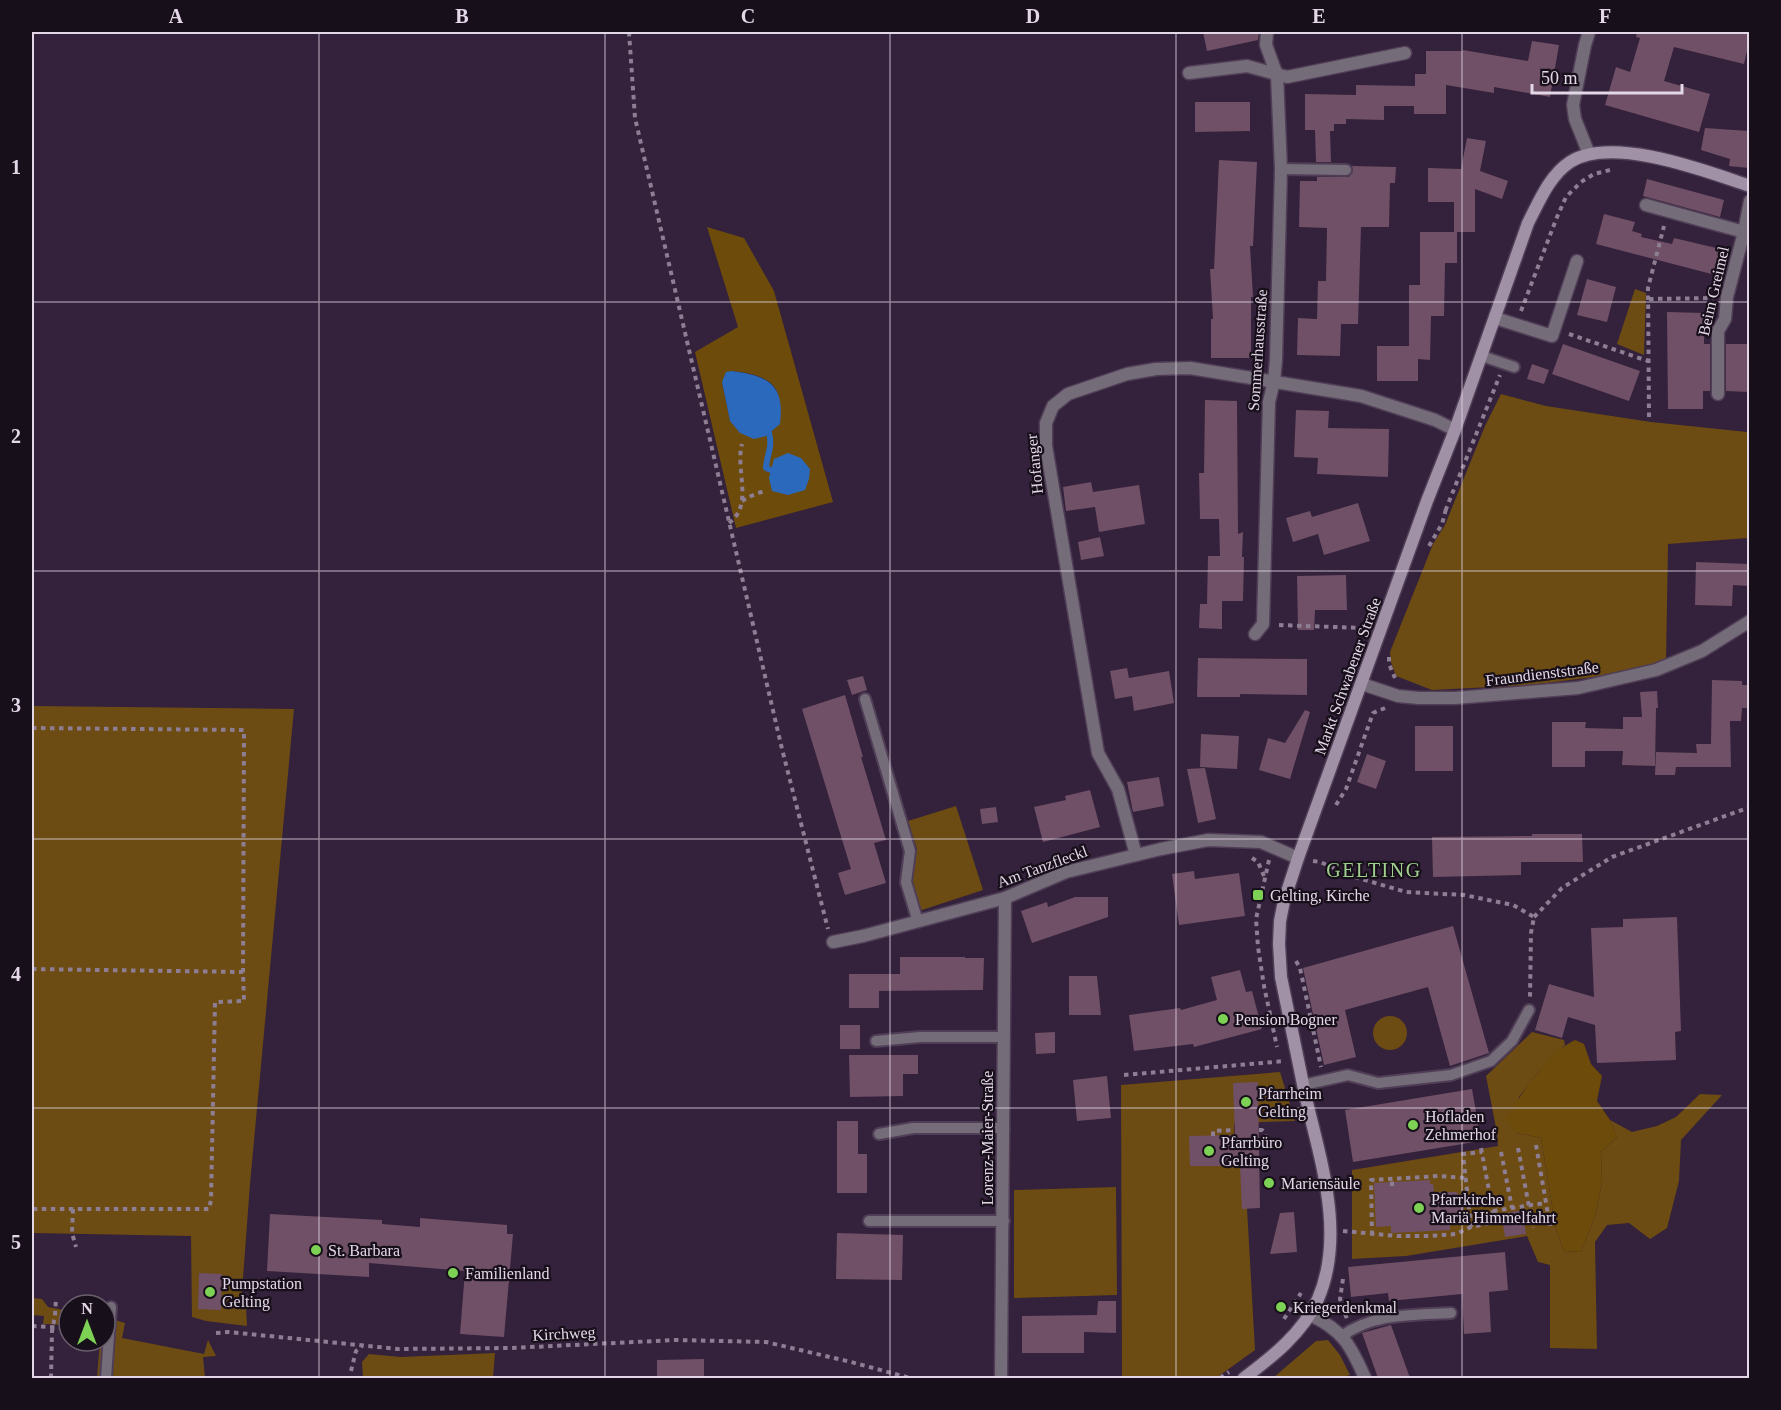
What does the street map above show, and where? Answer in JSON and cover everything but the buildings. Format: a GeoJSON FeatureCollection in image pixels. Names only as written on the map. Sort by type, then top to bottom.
{"type":"FeatureCollection","features":[{"type":"Feature","properties":{"kind":"main road","name":"Markt Schwabener Straße"},"geometry":{"type":"LineString","coordinates":[[1244,1378],[1296,1334],[1310,1315],[1324,1282],[1330,1250],[1328,1203],[1281,977],[1278,944],[1284,901],[1528,223],[1544,192],[1557,175],[1570,162],[1589,154],[1611,152],[1634,154],[1714,174],[1749,186]]}},
{"type":"Feature","properties":{"kind":"street","name":"Sommerhausstraße"},"geometry":{"type":"LineString","coordinates":[[1259,629],[1269,402],[1274,381],[1281,169],[1277,75],[1266,45],[1267,32]]}},
{"type":"Feature","properties":{"kind":"street"},"geometry":{"type":"LineString","coordinates":[[1589,32],[1573,105],[1575,119],[1589,154]]}},
{"type":"Feature","properties":{"kind":"street"},"geometry":{"type":"LineString","coordinates":[[1189,73],[1247,66],[1287,77],[1405,52]]}},
{"type":"Feature","properties":{"kind":"street","name":"Beim Greimel"},"geometry":{"type":"LineString","coordinates":[[1718,394],[1718,331],[1725,319],[1727,297],[1744,232],[1749,201]]}},
{"type":"Feature","properties":{"kind":"street","name":"Beim Greimel"},"geometry":{"type":"LineString","coordinates":[[1646,205],[1744,232]]}},
{"type":"Feature","properties":{"kind":"street"},"geometry":{"type":"LineString","coordinates":[[1495,318],[1551,336],[1577,261]]}},
{"type":"Feature","properties":{"kind":"street","name":"Hofanger"},"geometry":{"type":"LineString","coordinates":[[1136,855],[1118,789],[1098,753],[1046,446],[1046,423],[1053,406],[1068,394],[1127,374],[1156,369],[1190,368],[1361,396],[1435,420],[1455,430]]}},
{"type":"Feature","properties":{"kind":"street","name":"Fraundienststraße"},"geometry":{"type":"LineString","coordinates":[[1362,684],[1401,696],[1455,698],[1578,688],[1656,670],[1702,651],[1749,621]]}},
{"type":"Feature","properties":{"kind":"street","name":"Am Tanzfleckl"},"geometry":{"type":"LineString","coordinates":[[833,942],[1005,898],[1066,872],[1208,840],[1261,842],[1298,858]]}},
{"type":"Feature","properties":{"kind":"street","name":"Lorenz-Maier-Straße"},"geometry":{"type":"LineString","coordinates":[[1001,1378],[1005,898]]}},
{"type":"Feature","properties":{"kind":"street"},"geometry":{"type":"LineString","coordinates":[[1310,1315],[1324,1321],[1342,1336],[1365,1378]]}},
{"type":"Feature","properties":{"kind":"lane"},"geometry":{"type":"LineString","coordinates":[[1281,169],[1346,170]]}},
{"type":"Feature","properties":{"kind":"lane"},"geometry":{"type":"LineString","coordinates":[[1482,356],[1514,367]]}},
{"type":"Feature","properties":{"kind":"lane"},"geometry":{"type":"LineString","coordinates":[[865,699],[910,851],[906,882],[918,922]]}},
{"type":"Feature","properties":{"kind":"lane"},"geometry":{"type":"LineString","coordinates":[[1303,1085],[1348,1075],[1378,1083],[1451,1075],[1491,1061],[1512,1041],[1529,1010]]}},
{"type":"Feature","properties":{"kind":"lane"},"geometry":{"type":"LineString","coordinates":[[876,1041],[920,1037],[1004,1037]]}},
{"type":"Feature","properties":{"kind":"lane"},"geometry":{"type":"LineString","coordinates":[[879,1134],[913,1128],[1004,1128]]}},
{"type":"Feature","properties":{"kind":"lane"},"geometry":{"type":"LineString","coordinates":[[869,1221],[1004,1221]]}},
{"type":"Feature","properties":{"kind":"lane"},"geometry":{"type":"LineString","coordinates":[[1342,1336],[1352,1329],[1373,1321],[1396,1316],[1451,1313]]}},
{"type":"Feature","properties":{"kind":"lane"},"geometry":{"type":"LineString","coordinates":[[106,1378],[108,1353]]}},
{"type":"Feature","properties":{"kind":"path"},"geometry":{"type":"LineString","coordinates":[[629,32],[635,118],[782,749],[833,942]]}},
{"type":"Feature","properties":{"kind":"path"},"geometry":{"type":"LineString","coordinates":[[1649,417],[1648,288],[1668,211]]}},
{"type":"Feature","properties":{"kind":"path"},"geometry":{"type":"LineString","coordinates":[[1649,299],[1727,297]]}},
{"type":"Feature","properties":{"kind":"path"},"geometry":{"type":"LineString","coordinates":[[1569,334],[1648,361]]}},
{"type":"Feature","properties":{"kind":"path"},"geometry":{"type":"LineString","coordinates":[[729,523],[740,510],[742,501],[740,469],[742,444]]}},
{"type":"Feature","properties":{"kind":"path"},"geometry":{"type":"LineString","coordinates":[[742,501],[764,491]]}},
{"type":"Feature","properties":{"kind":"path"},"geometry":{"type":"LineString","coordinates":[[1426,554],[1442,524],[1446,509]]}},
{"type":"Feature","properties":{"kind":"path"},"geometry":{"type":"LineString","coordinates":[[1259,629],[1362,628]]}},
{"type":"Feature","properties":{"kind":"path"},"geometry":{"type":"LineString","coordinates":[[1331,811],[1346,789],[1373,714],[1383,708],[1398,708],[1404,686],[1394,677],[1389,664],[1389,651]]}},
{"type":"Feature","properties":{"kind":"path"},"geometry":{"type":"LineString","coordinates":[[32,728],[244,730],[244,1001],[214,1002],[209,1209],[32,1209]]}},
{"type":"Feature","properties":{"kind":"path"},"geometry":{"type":"LineString","coordinates":[[1529,1010],[1531,933],[1534,917],[1562,888],[1612,857],[1749,807]]}},
{"type":"Feature","properties":{"kind":"path"},"geometry":{"type":"LineString","coordinates":[[1272,846],[1256,919],[1264,986],[1283,1072]]}},
{"type":"Feature","properties":{"kind":"path"},"geometry":{"type":"LineString","coordinates":[[1310,870],[1316,850]]}},
{"type":"Feature","properties":{"kind":"path"},"geometry":{"type":"LineString","coordinates":[[1298,858],[1320,862],[1355,877],[1406,892],[1464,895],[1513,905],[1534,917]]}},
{"type":"Feature","properties":{"kind":"path"},"geometry":{"type":"LineString","coordinates":[[1295,960],[1300,968],[1324,1080]]}},
{"type":"Feature","properties":{"kind":"path"},"geometry":{"type":"LineString","coordinates":[[32,969],[243,972]]}},
{"type":"Feature","properties":{"kind":"path"},"geometry":{"type":"LineString","coordinates":[[1124,1075],[1280,1062]]}},
{"type":"Feature","properties":{"kind":"path"},"geometry":{"type":"LineString","coordinates":[[1213,1136],[1213,1131],[1234,1130]]}},
{"type":"Feature","properties":{"kind":"path"},"geometry":{"type":"LineString","coordinates":[[1259,1130],[1265,1133],[1268,1145]]}},
{"type":"Feature","properties":{"kind":"path"},"geometry":{"type":"LineString","coordinates":[[1536,1145],[1550,1226]]}},
{"type":"Feature","properties":{"kind":"path"},"geometry":{"type":"LineString","coordinates":[[1518,1148],[1533,1228]]}},
{"type":"Feature","properties":{"kind":"path"},"geometry":{"type":"LineString","coordinates":[[1330,1231],[1352,1231],[1372,1235],[1456,1234],[1471,1227],[1495,1222],[1481,1150],[1463,1154],[1471,1227]]}},
{"type":"Feature","properties":{"kind":"path"},"geometry":{"type":"LineString","coordinates":[[1501,1152],[1512,1208]]}},
{"type":"Feature","properties":{"kind":"path"},"geometry":{"type":"LineString","coordinates":[[1372,1235],[1371,1180],[1439,1176],[1466,1178]]}},
{"type":"Feature","properties":{"kind":"path"},"geometry":{"type":"LineString","coordinates":[[1392,1179],[1392,1186]]}},
{"type":"Feature","properties":{"kind":"path"},"geometry":{"type":"LineString","coordinates":[[1493,1211],[1545,1203]]}},
{"type":"Feature","properties":{"kind":"path"},"geometry":{"type":"LineString","coordinates":[[73,1209],[72,1233],[76,1247]]}},
{"type":"Feature","properties":{"kind":"path"},"geometry":{"type":"LineString","coordinates":[[1281,1324],[1304,1289]]}},
{"type":"Feature","properties":{"kind":"path"},"geometry":{"type":"LineString","coordinates":[[51,1378],[56,1298]]}},
{"type":"Feature","properties":{"kind":"path"},"geometry":{"type":"LineString","coordinates":[[32,1326],[57,1327]]}},
{"type":"Feature","properties":{"kind":"path","name":"Kirchweg"},"geometry":{"type":"LineString","coordinates":[[216,1333],[229,1332],[398,1349],[500,1348],[676,1340],[766,1342],[910,1378]]}},
{"type":"Feature","properties":{"kind":"path"},"geometry":{"type":"LineString","coordinates":[[351,1371],[356,1351],[362,1346]]}},
{"type":"Feature","properties":{"kind":"path"},"geometry":{"type":"LineString","coordinates":[[1220,1378],[1230,1371]]}},
{"type":"Feature","properties":{"kind":"shaded area"},"geometry":{"type":"Polygon","coordinates":[[[707,227],[744,238],[774,291],[833,502],[736,528],[695,352],[738,327],[707,227]],[[732,371],[722,382],[730,421],[766,436],[779,424],[776,389],[766,380],[753,374],[732,371]]]}},
{"type":"Feature","properties":{"kind":"shaded area"},"geometry":{"type":"Polygon","coordinates":[[[1635,289],[1646,293],[1644,355],[1617,344],[1635,289]]]}},
{"type":"Feature","properties":{"kind":"shaded area"},"geometry":{"type":"Polygon","coordinates":[[[1501,394],[1546,406],[1651,422],[1747,432],[1748,538],[1668,544],[1666,662],[1609,675],[1531,685],[1432,690],[1396,676],[1390,652],[1433,544],[1445,525],[1485,426],[1501,394]]]}},
{"type":"Feature","properties":{"kind":"shaded area"},"geometry":{"type":"Polygon","coordinates":[[[32,706],[294,709],[250,1184],[241,1305],[246,1306],[247,1326],[192,1317],[191,1236],[32,1233],[32,706]]]}},
{"type":"Feature","properties":{"kind":"shaded area"},"geometry":{"type":"Polygon","coordinates":[[[956,806],[983,890],[919,911],[911,882],[917,849],[908,821],[956,806]]]}},
{"type":"Feature","properties":{"kind":"shaded area"},"geometry":{"type":"Polygon","coordinates":[[[1390,1016],[1402,1021],[1407,1033],[1402,1045],[1390,1050],[1378,1045],[1373,1033],[1378,1021],[1390,1016]]]}},
{"type":"Feature","properties":{"kind":"shaded area"},"geometry":{"type":"Polygon","coordinates":[[[1532,1032],[1564,1040],[1565,1045],[1538,1072],[1519,1097],[1516,1133],[1541,1138],[1556,1230],[1564,1251],[1581,1252],[1595,1217],[1602,1183],[1601,1152],[1617,1137],[1610,1120],[1632,1132],[1657,1126],[1676,1117],[1700,1094],[1722,1095],[1681,1140],[1679,1181],[1667,1228],[1650,1239],[1629,1223],[1607,1225],[1595,1242],[1597,1349],[1550,1348],[1550,1265],[1538,1262],[1527,1236],[1406,1256],[1352,1259],[1352,1170],[1498,1146],[1486,1076],[1532,1032]]]}},
{"type":"Feature","properties":{"kind":"shaded area"},"geometry":{"type":"Polygon","coordinates":[[[1575,1040],[1584,1044],[1591,1064],[1602,1076],[1597,1101],[1610,1120],[1617,1137],[1601,1152],[1602,1183],[1595,1217],[1581,1252],[1564,1251],[1556,1230],[1541,1138],[1516,1133],[1506,1119],[1527,1086],[1545,1064],[1575,1040]]]}},
{"type":"Feature","properties":{"kind":"shaded area"},"geometry":{"type":"Polygon","coordinates":[[[1280,1072],[1295,1121],[1234,1123],[1235,1148],[1259,1147],[1247,1208],[1255,1350],[1216,1378],[1122,1378],[1121,1085],[1280,1072]]]}},
{"type":"Feature","properties":{"kind":"shaded area"},"geometry":{"type":"Polygon","coordinates":[[[1116,1187],[1117,1295],[1014,1298],[1014,1190],[1116,1187]]]}},
{"type":"Feature","properties":{"kind":"shaded area"},"geometry":{"type":"Polygon","coordinates":[[[32,1298],[42,1299],[48,1307],[57,1309],[57,1325],[43,1324],[44,1316],[32,1315],[32,1298]]]}},
{"type":"Feature","properties":{"kind":"shaded area"},"geometry":{"type":"Polygon","coordinates":[[[117,1321],[125,1323],[122,1338],[204,1354],[208,1340],[216,1356],[203,1357],[205,1378],[97,1378],[99,1353],[117,1353],[117,1321]]]}},
{"type":"Feature","properties":{"kind":"shaded area"},"geometry":{"type":"Polygon","coordinates":[[[1328,1340],[1340,1355],[1350,1375],[1339,1378],[1273,1378],[1316,1341],[1328,1340]]]}},
{"type":"Feature","properties":{"kind":"shaded area"},"geometry":{"type":"Polygon","coordinates":[[[495,1353],[493,1378],[363,1378],[362,1362],[369,1354],[401,1357],[495,1353]]]}},
{"type":"Feature","properties":{"kind":"water"},"geometry":{"type":"Polygon","coordinates":[[[732,371],[764,379],[777,391],[781,410],[780,424],[766,436],[754,439],[740,433],[730,421],[722,382],[726,372],[732,371]]]}},
{"type":"Feature","properties":{"kind":"water"},"geometry":{"type":"Polygon","coordinates":[[[788,453],[801,458],[810,469],[805,490],[788,495],[772,491],[769,478],[774,459],[788,453]]]}},
{"type":"Feature","properties":{"kind":"waterway"},"geometry":{"type":"LineString","coordinates":[[769,433],[770,446],[766,468],[771,470]]}},
{"type":"Feature","properties":{"kind":"place","name":"Gelting, Kirche"},"geometry":{"type":"Point","coordinates":[1258,895]}},
{"type":"Feature","properties":{"kind":"place","name":"Pension Bogner"},"geometry":{"type":"Point","coordinates":[1223,1019]}},
{"type":"Feature","properties":{"kind":"place","name":"Pfarrheim Gelting"},"geometry":{"type":"Point","coordinates":[1246,1102]}},
{"type":"Feature","properties":{"kind":"place","name":"Hofladen Zehmerhof"},"geometry":{"type":"Point","coordinates":[1413,1125]}},
{"type":"Feature","properties":{"kind":"place","name":"Pfarrbüro Gelting"},"geometry":{"type":"Point","coordinates":[1209,1151]}},
{"type":"Feature","properties":{"kind":"place","name":"Mariensäule"},"geometry":{"type":"Point","coordinates":[1269,1183]}},
{"type":"Feature","properties":{"kind":"place","name":"Pfarrkirche Mariä Himmelfahrt"},"geometry":{"type":"Point","coordinates":[1419,1208]}},
{"type":"Feature","properties":{"kind":"place","name":"St. Barbara"},"geometry":{"type":"Point","coordinates":[316,1250]}},
{"type":"Feature","properties":{"kind":"place","name":"Familienland"},"geometry":{"type":"Point","coordinates":[453,1273]}},
{"type":"Feature","properties":{"kind":"place","name":"Pumpstation Gelting"},"geometry":{"type":"Point","coordinates":[210,1292]}},
{"type":"Feature","properties":{"kind":"place","name":"Kriegerdenkmal"},"geometry":{"type":"Point","coordinates":[1281,1307]}},
{"type":"Feature","properties":{"kind":"district","name":"GELTING"},"geometry":{"type":"Point","coordinates":[1374,870]}}]}
